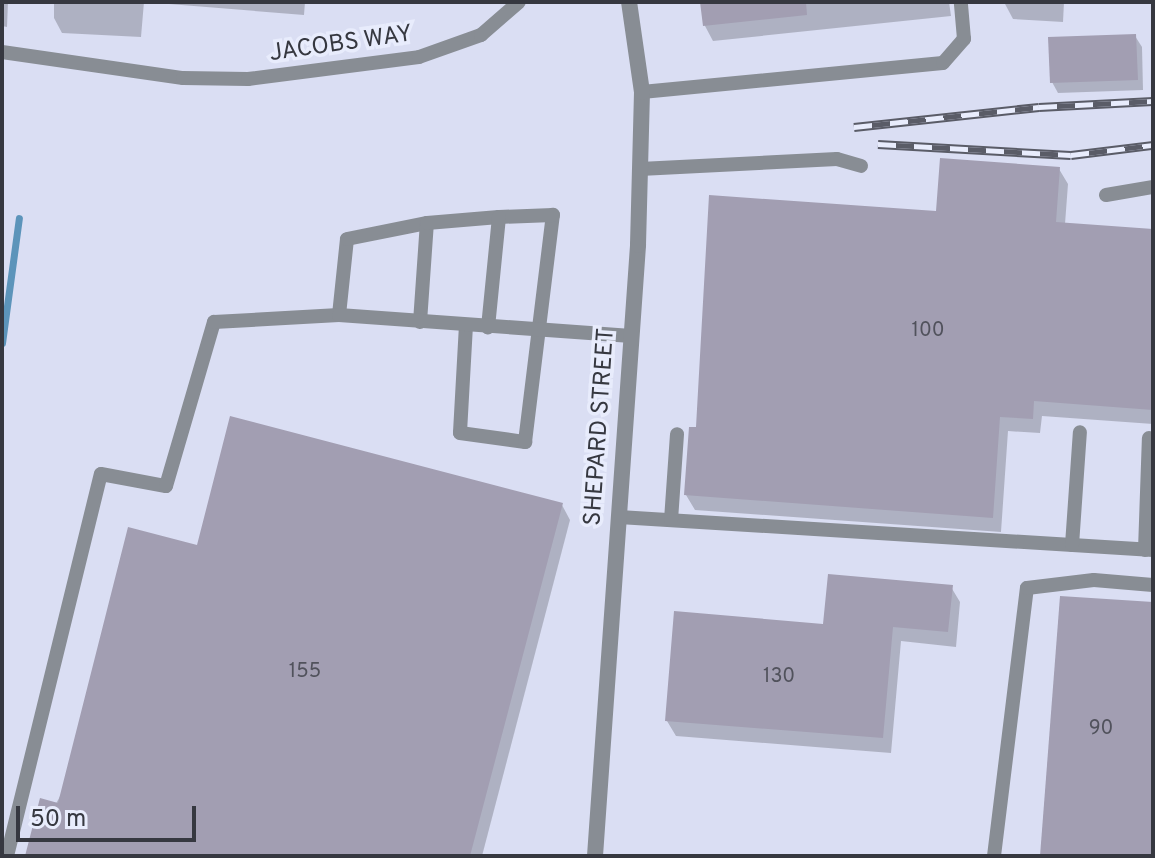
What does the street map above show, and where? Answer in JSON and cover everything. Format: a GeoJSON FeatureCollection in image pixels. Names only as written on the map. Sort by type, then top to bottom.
{"type":"FeatureCollection","features":[{"type":"Feature","properties":{"kind":"street","name":"SHEPARD STREET"},"geometry":{"type":"LineString","coordinates":[[595,856],[640,169],[642,92],[629,2]]}},
{"type":"Feature","properties":{"kind":"lane","name":"JACOBS WAY"},"geometry":{"type":"LineString","coordinates":[[2,52],[183,78],[248,79],[428,55],[481,35],[519,2]]}},
{"type":"Feature","properties":{"kind":"lane"},"geometry":{"type":"LineString","coordinates":[[642,92],[943,63],[964,39],[961,2]]}},
{"type":"Feature","properties":{"kind":"lane"},"geometry":{"type":"LineString","coordinates":[[640,169],[837,159],[861,166]]}},
{"type":"Feature","properties":{"kind":"lane"},"geometry":{"type":"LineString","coordinates":[[1106,195],[1153,187]]}},
{"type":"Feature","properties":{"kind":"lane"},"geometry":{"type":"LineString","coordinates":[[339,315],[347,239],[427,223],[553,215],[525,442],[460,433],[466,325]]}},
{"type":"Feature","properties":{"kind":"lane"},"geometry":{"type":"LineString","coordinates":[[488,327],[499,217]]}},
{"type":"Feature","properties":{"kind":"lane"},"geometry":{"type":"LineString","coordinates":[[420,322],[427,223]]}},
{"type":"Feature","properties":{"kind":"lane"},"geometry":{"type":"LineString","coordinates":[[7,856],[101,474],[166,486],[214,322],[339,315],[631,336]]}},
{"type":"Feature","properties":{"kind":"lane"},"geometry":{"type":"LineString","coordinates":[[1072,545],[1080,432]]}},
{"type":"Feature","properties":{"kind":"lane"},"geometry":{"type":"LineString","coordinates":[[671,520],[677,434]]}},
{"type":"Feature","properties":{"kind":"lane"},"geometry":{"type":"LineString","coordinates":[[619,517],[1149,550],[1149,438]]}},
{"type":"Feature","properties":{"kind":"lane"},"geometry":{"type":"LineString","coordinates":[[994,856],[1027,588],[1094,580],[1153,585]]}},
{"type":"Feature","properties":{"kind":"building"},"geometry":{"type":"Polygon","coordinates":[[[700,2],[806,2],[807,15],[703,26],[700,2]]]}},
{"type":"Feature","properties":{"kind":"building"},"geometry":{"type":"Polygon","coordinates":[[[1136,34],[1138,80],[1050,83],[1048,37],[1136,34]]]}},
{"type":"Feature","properties":{"kind":"building"},"geometry":{"type":"Polygon","coordinates":[[[940,158],[1060,167],[1056,222],[1153,229],[1153,410],[1034,401],[1033,419],[1000,417],[993,518],[684,495],[689,427],[696,427],[709,195],[936,211],[940,158]]]}},
{"type":"Feature","properties":{"kind":"building"},"geometry":{"type":"Polygon","coordinates":[[[230,416],[563,503],[470,856],[25,856],[40,798],[58,803],[128,527],[197,545],[230,416]]]}},
{"type":"Feature","properties":{"kind":"building"},"geometry":{"type":"Polygon","coordinates":[[[828,574],[953,585],[948,632],[893,627],[883,738],[665,721],[674,611],[823,624],[828,574]]]}},
{"type":"Feature","properties":{"kind":"building"},"geometry":{"type":"Polygon","coordinates":[[[1060,596],[1153,602],[1153,856],[1040,856],[1060,596]]]}},
{"type":"Feature","properties":{"kind":"waterway"},"geometry":{"type":"LineString","coordinates":[[2,343],[19,218]]}},
{"type":"Feature","properties":{"kind":"railway"},"geometry":{"type":"LineString","coordinates":[[854,127],[1039,107],[1153,101]]}},
{"type":"Feature","properties":{"kind":"railway"},"geometry":{"type":"LineString","coordinates":[[878,144],[1071,155],[1153,145]]}}]}
